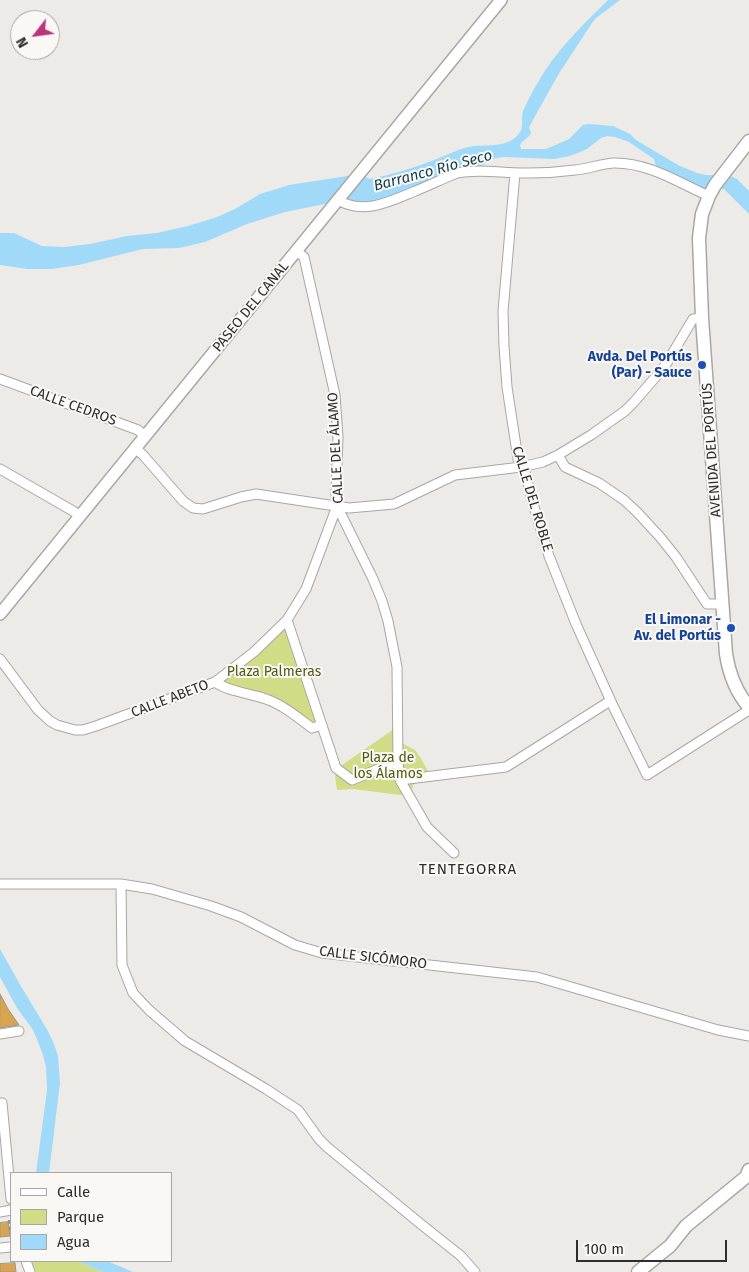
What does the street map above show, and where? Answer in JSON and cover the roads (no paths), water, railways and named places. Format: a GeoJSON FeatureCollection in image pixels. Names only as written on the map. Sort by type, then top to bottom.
{"type":"FeatureCollection","features":[{"type":"Feature","properties":{"kind":"main road","name":"AVENIDA DEL PORTÚS"},"geometry":{"type":"LineString","coordinates":[[749,141],[709,196],[702,214],[699,238],[702,318],[722,604],[728,663],[735,686],[749,709]]}},
{"type":"Feature","properties":{"kind":"main road"},"geometry":{"type":"LineString","coordinates":[[638,1272],[670,1246],[686,1226],[746,1177],[749,1170]]}},
{"type":"Feature","properties":{"kind":"street","name":"PASEO DEL CANAL"},"geometry":{"type":"LineString","coordinates":[[0,614],[501,0]]}},
{"type":"Feature","properties":{"kind":"street"},"geometry":{"type":"LineString","coordinates":[[338,200],[349,206],[378,206],[457,173],[482,171],[515,173],[567,171],[613,163],[633,165],[656,171],[709,196]]}},
{"type":"Feature","properties":{"kind":"street","name":"CALLE DEL ROBLE"},"geometry":{"type":"LineString","coordinates":[[515,173],[503,311],[507,387],[518,459],[526,475],[550,556],[576,624],[610,701],[648,775],[749,709]]}},
{"type":"Feature","properties":{"kind":"street","name":"CALLE DEL ÁLAMO"},"geometry":{"type":"LineString","coordinates":[[296,251],[304,257],[335,395],[338,437],[337,506],[373,579],[388,621],[397,667],[400,780]]}},
{"type":"Feature","properties":{"kind":"street"},"geometry":{"type":"LineString","coordinates":[[135,448],[182,501],[193,508],[203,509],[256,494],[349,508],[394,504],[456,475],[521,467],[543,462],[558,455],[607,424],[634,402],[665,366],[692,319],[702,318]]}},
{"type":"Feature","properties":{"kind":"street","name":"CALLE CEDROS"},"geometry":{"type":"LineString","coordinates":[[0,379],[138,430],[146,436]]}},
{"type":"Feature","properties":{"kind":"street"},"geometry":{"type":"LineString","coordinates":[[558,455],[564,467],[599,483],[624,500],[649,524],[676,557],[707,604],[722,604]]}},
{"type":"Feature","properties":{"kind":"street"},"geometry":{"type":"LineString","coordinates":[[0,469],[73,510],[80,516]]}},
{"type":"Feature","properties":{"kind":"street","name":"CALLE ABETO"},"geometry":{"type":"LineString","coordinates":[[0,659],[44,716],[57,725],[75,730],[96,726],[215,682],[254,652],[287,620],[306,589],[337,506]]}},
{"type":"Feature","properties":{"kind":"street"},"geometry":{"type":"LineString","coordinates":[[287,620],[336,768],[352,780],[398,761]]}},
{"type":"Feature","properties":{"kind":"street"},"geometry":{"type":"LineString","coordinates":[[215,682],[222,687],[272,701],[312,728],[322,725]]}},
{"type":"Feature","properties":{"kind":"street"},"geometry":{"type":"LineString","coordinates":[[454,853],[427,827],[400,780],[506,766],[610,701]]}},
{"type":"Feature","properties":{"kind":"street","name":"CALLE SICÓMORO"},"geometry":{"type":"LineString","coordinates":[[0,884],[121,884],[152,889],[241,917],[295,945],[322,953],[537,977],[718,1030],[749,1036]]}},
{"type":"Feature","properties":{"kind":"street"},"geometry":{"type":"LineString","coordinates":[[121,884],[122,965],[133,993],[149,1010],[185,1041],[298,1110],[327,1147],[462,1256],[475,1272]]}},
{"type":"Feature","properties":{"kind":"street"},"geometry":{"type":"LineString","coordinates":[[0,1034],[19,1031]]}},
{"type":"Feature","properties":{"kind":"street"},"geometry":{"type":"LineString","coordinates":[[1,1103],[10,1189]]}},
{"type":"Feature","properties":{"kind":"water","name":"Barranco Río Seco"},"geometry":{"type":"Polygon","coordinates":[[[608,0],[620,0],[592,23],[558,75],[529,127],[531,133],[520,145],[521,149],[546,149],[569,139],[583,125],[613,126],[630,134],[636,140],[678,165],[697,173],[714,175],[724,173],[737,179],[749,191],[749,214],[725,190],[716,185],[709,196],[657,171],[654,159],[629,142],[607,136],[601,138],[587,149],[570,156],[554,159],[503,157],[492,159],[474,171],[378,206],[338,199],[325,204],[285,212],[247,224],[205,242],[179,248],[143,249],[79,265],[51,269],[27,269],[0,265],[0,233],[14,233],[42,246],[64,247],[157,233],[217,217],[260,194],[289,185],[360,174],[369,179],[410,168],[464,148],[497,145],[513,140],[520,133],[523,111],[552,60],[608,0]]]}},
{"type":"Feature","properties":{"kind":"water"},"geometry":{"type":"Polygon","coordinates":[[[0,949],[48,1031],[58,1056],[60,1083],[49,1172],[36,1172],[47,1090],[46,1067],[43,1055],[33,1030],[17,1008],[0,977],[0,949]]]}},
{"type":"Feature","properties":{"kind":"water"},"geometry":{"type":"Polygon","coordinates":[[[79,1262],[109,1262],[133,1272],[103,1272],[79,1262]]]}},
{"type":"Feature","properties":{"kind":"place","name":"Avda. Del Portús (Par) - Sauce"},"geometry":{"type":"Point","coordinates":[702,365]}},
{"type":"Feature","properties":{"kind":"place","name":"El Limonar - Av. del Portús"},"geometry":{"type":"Point","coordinates":[731,628]}},
{"type":"Feature","properties":{"kind":"district","name":"TENTEGORRA"},"geometry":{"type":"Point","coordinates":[468,870]}},
{"type":"Feature","properties":{"kind":"park label","name":"Plaza Palmeras"},"geometry":{"type":"Point","coordinates":[274,672]}},
{"type":"Feature","properties":{"kind":"park label","name":"Plaza de los Álamos"},"geometry":{"type":"Point","coordinates":[388,766]}}]}
